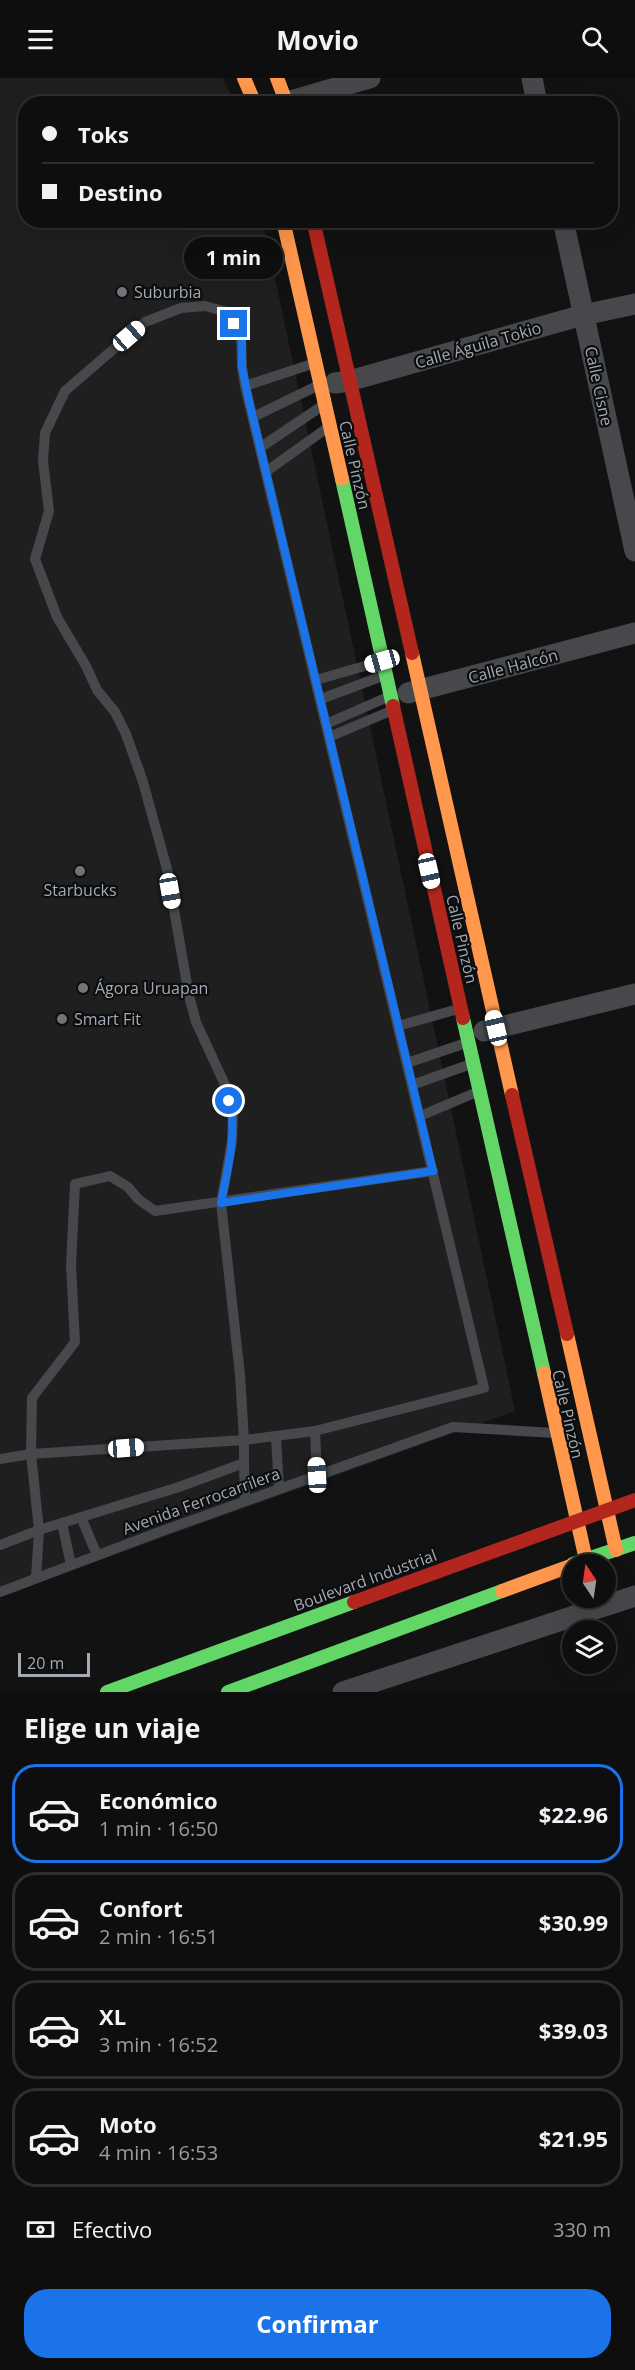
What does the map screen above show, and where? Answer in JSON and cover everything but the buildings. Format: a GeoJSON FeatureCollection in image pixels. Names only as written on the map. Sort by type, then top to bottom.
{"type":"FeatureCollection","features":[{"type":"Feature","properties":{"kind":"main road"},"geometry":{"type":"LineString","coordinates":[[244,78],[252,96]]}},
{"type":"Feature","properties":{"kind":"main road"},"geometry":{"type":"LineString","coordinates":[[277,78],[284,96]]}},
{"type":"Feature","properties":{"kind":"main road","name":"Calle Pinzón"},"geometry":{"type":"LineString","coordinates":[[285,228],[575,1521],[577,1554]]}},
{"type":"Feature","properties":{"kind":"main road","name":"Calle Pinzón"},"geometry":{"type":"LineString","coordinates":[[315,228],[605,1511],[616,1550]]}},
{"type":"Feature","properties":{"kind":"main road","name":"Boulevard Industrial"},"geometry":{"type":"LineString","coordinates":[[107,1692],[635,1500]]}},
{"type":"Feature","properties":{"kind":"main road"},"geometry":{"type":"LineString","coordinates":[[604,1554],[635,1543]]}},
{"type":"Feature","properties":{"kind":"main road"},"geometry":{"type":"LineString","coordinates":[[228,1692],[562,1569]]}},
{"type":"Feature","properties":{"kind":"street"},"geometry":{"type":"LineString","coordinates":[[310,96],[370,78]]}},
{"type":"Feature","properties":{"kind":"street"},"geometry":{"type":"LineString","coordinates":[[532,78],[535,96]]}},
{"type":"Feature","properties":{"kind":"street","name":"Calle Cisne"},"geometry":{"type":"LineString","coordinates":[[565,228],[635,551]]}},
{"type":"Feature","properties":{"kind":"street","name":"Calle Águila Tokio"},"geometry":{"type":"LineString","coordinates":[[322,394],[349,381],[583,315],[635,304]]}},
{"type":"Feature","properties":{"kind":"street","name":"Calle Halcón"},"geometry":{"type":"LineString","coordinates":[[392,703],[420,691],[635,633]]}},
{"type":"Feature","properties":{"kind":"street"},"geometry":{"type":"LineString","coordinates":[[467,1039],[496,1028],[635,994]]}},
{"type":"Feature","properties":{"kind":"street"},"geometry":{"type":"LineString","coordinates":[[351,1690],[635,1596]]}},
{"type":"Feature","properties":{"kind":"lane"},"geometry":{"type":"LineString","coordinates":[[0,1459],[31,1454],[244,1440],[276,1438],[315,1431],[484,1388],[253,417],[242,367],[242,335],[227,312],[205,306],[181,308],[145,322],[65,391],[45,433],[43,461],[48,512],[35,559],[57,617],[87,666],[97,690],[115,712],[126,734],[154,821],[166,868],[194,1014],[225,1087],[232,1114],[232,1141],[221,1203],[240,1375],[244,1440],[245,1501]]}},
{"type":"Feature","properties":{"kind":"lane"},"geometry":{"type":"LineString","coordinates":[[246,386],[315,363]]}},
{"type":"Feature","properties":{"kind":"lane"},"geometry":{"type":"LineString","coordinates":[[253,417],[322,394]]}},
{"type":"Feature","properties":{"kind":"lane"},"geometry":{"type":"LineString","coordinates":[[261,447],[322,394]]}},
{"type":"Feature","properties":{"kind":"lane"},"geometry":{"type":"LineString","coordinates":[[267,471],[329,426]]}},
{"type":"Feature","properties":{"kind":"lane"},"geometry":{"type":"LineString","coordinates":[[316,680],[383,668]]}},
{"type":"Feature","properties":{"kind":"lane"},"geometry":{"type":"LineString","coordinates":[[321,699],[383,668]]}},
{"type":"Feature","properties":{"kind":"lane"},"geometry":{"type":"LineString","coordinates":[[326,724],[392,703]]}},
{"type":"Feature","properties":{"kind":"lane"},"geometry":{"type":"LineString","coordinates":[[329,737],[392,703]]}},
{"type":"Feature","properties":{"kind":"lane"},"geometry":{"type":"LineString","coordinates":[[398,1026],[460,1008]]}},
{"type":"Feature","properties":{"kind":"lane"},"geometry":{"type":"LineString","coordinates":[[407,1063],[467,1039]]}},
{"type":"Feature","properties":{"kind":"lane"},"geometry":{"type":"LineString","coordinates":[[412,1085],[472,1063]]}},
{"type":"Feature","properties":{"kind":"lane"},"geometry":{"type":"LineString","coordinates":[[420,1116],[479,1091]]}},
{"type":"Feature","properties":{"kind":"lane"},"geometry":{"type":"LineString","coordinates":[[36,1578],[39,1530],[31,1454],[32,1398],[75,1342],[71,1266],[75,1184],[110,1176],[128,1187],[138,1199],[155,1211],[433,1171]]}},
{"type":"Feature","properties":{"kind":"lane","name":"Avenida Ferrocarrilera"},"geometry":{"type":"LineString","coordinates":[[0,1592],[453,1427],[555,1433]]}},
{"type":"Feature","properties":{"kind":"lane"},"geometry":{"type":"LineString","coordinates":[[315,1431],[317,1475]]}},
{"type":"Feature","properties":{"kind":"lane"},"geometry":{"type":"LineString","coordinates":[[276,1438],[279,1489]]}},
{"type":"Feature","properties":{"kind":"lane"},"geometry":{"type":"LineString","coordinates":[[0,1545],[244,1463]]}},
{"type":"Feature","properties":{"kind":"lane"},"geometry":{"type":"LineString","coordinates":[[81,1517],[97,1555]]}},
{"type":"Feature","properties":{"kind":"lane"},"geometry":{"type":"LineString","coordinates":[[62,1523],[71,1565]]}},
{"type":"Feature","properties":{"kind":"shaded area"},"geometry":{"type":"Polygon","coordinates":[[[0,78],[223,78],[232,96],[18,96],[18,228],[264,228],[515,1411],[0,1596],[0,78]]]}},
{"type":"Feature","properties":{"kind":"traffic: fast"},"geometry":{"type":"LineString","coordinates":[[342,479],[393,706]]}},
{"type":"Feature","properties":{"kind":"traffic: fast"},"geometry":{"type":"LineString","coordinates":[[463,1018],[544,1373]]}},
{"type":"Feature","properties":{"kind":"traffic: fast"},"geometry":{"type":"LineString","coordinates":[[603,1554],[635,1543]]}},
{"type":"Feature","properties":{"kind":"traffic: fast"},"geometry":{"type":"LineString","coordinates":[[228,1692],[502,1591]]}},
{"type":"Feature","properties":{"kind":"traffic: fast"},"geometry":{"type":"LineString","coordinates":[[107,1692],[354,1602]]}},
{"type":"Feature","properties":{"kind":"traffic: slow"},"geometry":{"type":"LineString","coordinates":[[244,78],[252,96]]}},
{"type":"Feature","properties":{"kind":"traffic: slow"},"geometry":{"type":"LineString","coordinates":[[277,78],[284,96]]}},
{"type":"Feature","properties":{"kind":"traffic: slow"},"geometry":{"type":"LineString","coordinates":[[285,228],[342,479]]}},
{"type":"Feature","properties":{"kind":"traffic: slow"},"geometry":{"type":"LineString","coordinates":[[412,653],[512,1095]]}},
{"type":"Feature","properties":{"kind":"traffic: slow"},"geometry":{"type":"LineString","coordinates":[[567,1334],[616,1550]]}},
{"type":"Feature","properties":{"kind":"traffic: slow"},"geometry":{"type":"LineString","coordinates":[[544,1373],[585,1554]]}},
{"type":"Feature","properties":{"kind":"traffic: slow"},"geometry":{"type":"LineString","coordinates":[[502,1591],[562,1569]]}},
{"type":"Feature","properties":{"kind":"traffic: jam"},"geometry":{"type":"LineString","coordinates":[[315,228],[412,653]]}},
{"type":"Feature","properties":{"kind":"traffic: jam"},"geometry":{"type":"LineString","coordinates":[[393,706],[463,1018]]}},
{"type":"Feature","properties":{"kind":"traffic: jam"},"geometry":{"type":"LineString","coordinates":[[512,1095],[567,1334]]}},
{"type":"Feature","properties":{"kind":"traffic: jam"},"geometry":{"type":"LineString","coordinates":[[354,1602],[635,1500]]}},
{"type":"Feature","properties":{"kind":"place","name":"Suburbia"},"geometry":{"type":"Point","coordinates":[122,292]}},
{"type":"Feature","properties":{"kind":"place","name":"Starbucks"},"geometry":{"type":"Point","coordinates":[80,871]}},
{"type":"Feature","properties":{"kind":"place","name":"Ágora Uruapan"},"geometry":{"type":"Point","coordinates":[83,988]}},
{"type":"Feature","properties":{"kind":"place","name":"Smart Fit"},"geometry":{"type":"Point","coordinates":[62,1019]}},
{"type":"Feature","properties":{"kind":"route"},"geometry":{"type":"LineString","coordinates":[[229,1101],[232,1114],[232,1141],[221,1203],[433,1171],[249,401],[242,367],[242,335],[234,324]]}}]}
